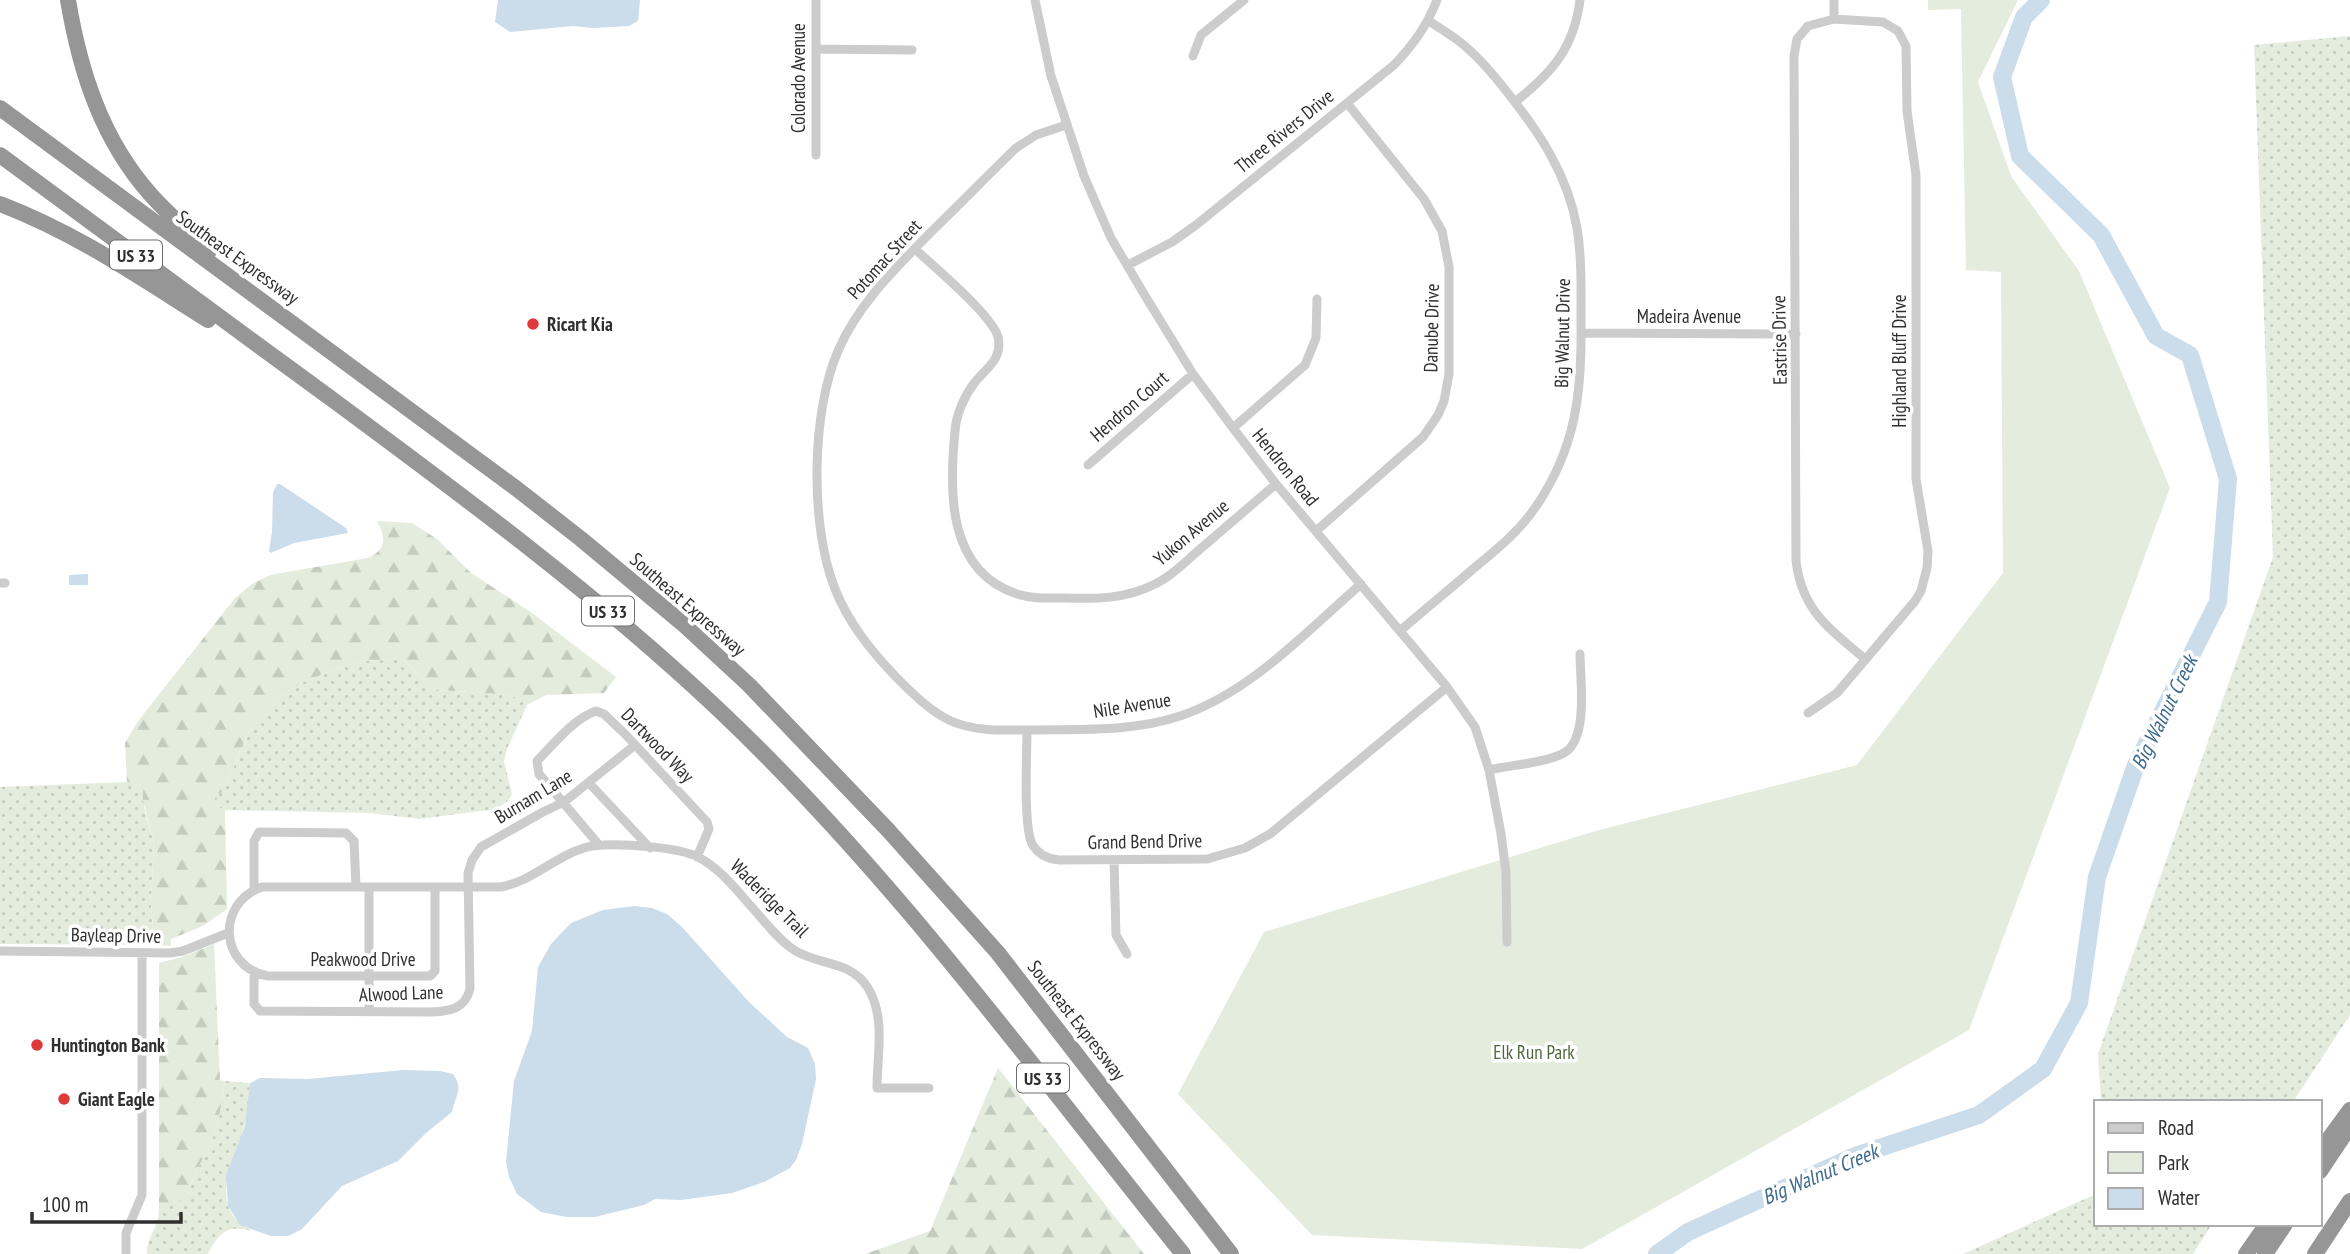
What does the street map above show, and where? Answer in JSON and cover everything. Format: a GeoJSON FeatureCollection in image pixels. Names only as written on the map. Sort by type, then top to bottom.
{"type":"FeatureCollection","features":[{"type":"Feature","properties":{"kind":"highway"},"geometry":{"type":"LineString","coordinates":[[68,0],[87,85],[110,135],[130,169],[152,197],[251,293]]}},
{"type":"Feature","properties":{"kind":"highway","name":"Southeast Expressway"},"geometry":{"type":"LineString","coordinates":[[0,108],[581,538],[682,624],[748,685],[888,830],[998,953],[1230,1252]]}},
{"type":"Feature","properties":{"kind":"highway","name":"US 33"},"geometry":{"type":"LineString","coordinates":[[0,155],[566,575],[647,644],[762,752],[906,908],[1181,1251]]}},
{"type":"Feature","properties":{"kind":"highway"},"geometry":{"type":"LineString","coordinates":[[0,204],[53,226],[121,263],[227,332],[273,356]]}},
{"type":"Feature","properties":{"kind":"highway"},"geometry":{"type":"LineString","coordinates":[[2322,1148],[2350,1110]]}},
{"type":"Feature","properties":{"kind":"highway"},"geometry":{"type":"LineString","coordinates":[[2322,1168],[2350,1126]]}},
{"type":"Feature","properties":{"kind":"highway"},"geometry":{"type":"LineString","coordinates":[[2316,1254],[2350,1201]]}},
{"type":"Feature","properties":{"kind":"highway"},"geometry":{"type":"LineString","coordinates":[[2246,1254],[2266,1226]]}},
{"type":"Feature","properties":{"kind":"highway"},"geometry":{"type":"LineString","coordinates":[[2265,1254],[2284,1226]]}},
{"type":"Feature","properties":{"kind":"street","name":"Colorado Avenue"},"geometry":{"type":"LineString","coordinates":[[816,0],[816,155]]}},
{"type":"Feature","properties":{"kind":"street","name":"Hendron Road"},"geometry":{"type":"LineString","coordinates":[[1035,0],[1051,76],[1066,125],[1095,201],[1111,238],[1193,374],[1276,484],[1447,687],[1475,727],[1489,770],[1506,872],[1507,942]]}},
{"type":"Feature","properties":{"kind":"street"},"geometry":{"type":"LineString","coordinates":[[1193,56],[1201,35],[1244,0]]}},
{"type":"Feature","properties":{"kind":"street","name":"Three Rivers Drive"},"geometry":{"type":"LineString","coordinates":[[1128,265],[1172,242],[1196,225],[1394,65],[1410,49],[1429,21],[1437,0]]}},
{"type":"Feature","properties":{"kind":"street"},"geometry":{"type":"LineString","coordinates":[[1515,102],[1540,83],[1557,64],[1573,30],[1580,0]]}},
{"type":"Feature","properties":{"kind":"street"},"geometry":{"type":"LineString","coordinates":[[1834,0],[1834,19]]}},
{"type":"Feature","properties":{"kind":"street","name":"Eastrise Drive"},"geometry":{"type":"LineString","coordinates":[[1834,19],[1808,26],[1797,39],[1794,48],[1798,573],[1805,597],[1819,618],[1865,660]]}},
{"type":"Feature","properties":{"kind":"street","name":"Highland Bluff Drive"},"geometry":{"type":"LineString","coordinates":[[1808,713],[1837,693],[1915,601],[1921,591],[1928,559],[1916,479],[1915,163],[1908,125],[1907,55],[1903,38],[1898,31],[1883,22],[1834,19]]}},
{"type":"Feature","properties":{"kind":"street","name":"Big Walnut Drive"},"geometry":{"type":"LineString","coordinates":[[1400,631],[1515,533],[1537,505],[1563,461],[1573,427],[1579,390],[1581,265],[1577,226],[1555,162],[1535,128],[1478,58],[1429,21]]}},
{"type":"Feature","properties":{"kind":"street"},"geometry":{"type":"LineString","coordinates":[[816,49],[912,50]]}},
{"type":"Feature","properties":{"kind":"street","name":"Danube Drive"},"geometry":{"type":"LineString","coordinates":[[1315,531],[1423,437],[1444,401],[1449,374],[1449,267],[1442,231],[1424,199],[1347,103]]}},
{"type":"Feature","properties":{"kind":"street","name":"Potomac Street"},"geometry":{"type":"LineString","coordinates":[[886,666],[872,652],[852,622],[835,589],[827,563],[818,506],[818,436],[827,382],[837,351],[872,294],[1016,148],[1037,135],[1066,125]]}},
{"type":"Feature","properties":{"kind":"street","name":"Yukon Avenue"},"geometry":{"type":"LineString","coordinates":[[915,249],[988,320],[998,341],[997,357],[969,392],[955,428],[955,522],[968,556],[996,584],[1018,594],[1033,597],[1096,599],[1128,594],[1164,579],[1276,484]]}},
{"type":"Feature","properties":{"kind":"street"},"geometry":{"type":"LineString","coordinates":[[1233,428],[1305,365],[1315,338],[1317,299]]}},
{"type":"Feature","properties":{"kind":"street","name":"Madeira Avenue"},"geometry":{"type":"LineString","coordinates":[[1581,333],[1796,334]]}},
{"type":"Feature","properties":{"kind":"street","name":"Hendron Court"},"geometry":{"type":"LineString","coordinates":[[1087,465],[1193,374]]}},
{"type":"Feature","properties":{"kind":"street","name":"Nile Avenue"},"geometry":{"type":"LineString","coordinates":[[886,666],[936,712],[964,726],[991,730],[1092,730],[1140,726],[1182,716],[1239,688],[1361,584]]}},
{"type":"Feature","properties":{"kind":"street"},"geometry":{"type":"LineString","coordinates":[[1489,770],[1553,757],[1574,745],[1581,724],[1580,654]]}},
{"type":"Feature","properties":{"kind":"street","name":"Grand Bend Drive"},"geometry":{"type":"LineString","coordinates":[[1027,730],[1028,824],[1035,849],[1052,859],[1208,859],[1252,844],[1294,816],[1447,687]]}},
{"type":"Feature","properties":{"kind":"street","name":"Dartwood Way"},"geometry":{"type":"LineString","coordinates":[[599,845],[537,768],[537,761],[581,719],[596,710],[604,714],[635,745],[707,822],[709,829],[697,857]]}},
{"type":"Feature","properties":{"kind":"street","name":"Burnam Lane"},"geometry":{"type":"LineString","coordinates":[[469,887],[468,873],[472,860],[481,848],[564,802],[635,745]]}},
{"type":"Feature","properties":{"kind":"street"},"geometry":{"type":"LineString","coordinates":[[589,783],[650,848]]}},
{"type":"Feature","properties":{"kind":"street"},"geometry":{"type":"LineString","coordinates":[[254,974],[230,946],[228,933],[238,907],[254,890],[254,841],[259,832],[346,833],[354,841],[356,887]]}},
{"type":"Feature","properties":{"kind":"street","name":"Waderidge Trail"},"geometry":{"type":"LineString","coordinates":[[254,890],[262,887],[506,886],[581,849],[599,845],[678,851],[697,857],[726,877],[779,937],[795,951],[842,966],[867,987],[879,1017],[877,1088],[929,1088]]}},
{"type":"Feature","properties":{"kind":"street"},"geometry":{"type":"LineString","coordinates":[[1114,860],[1116,935],[1127,954]]}},
{"type":"Feature","properties":{"kind":"street"},"geometry":{"type":"LineString","coordinates":[[369,887],[369,1012]]}},
{"type":"Feature","properties":{"kind":"street","name":"Peakwood Drive"},"geometry":{"type":"LineString","coordinates":[[254,974],[292,977],[433,974],[435,887]]}},
{"type":"Feature","properties":{"kind":"street","name":"Alwood Lane"},"geometry":{"type":"LineString","coordinates":[[254,974],[254,1004],[260,1011],[447,1011],[456,1008],[467,1000],[470,984],[469,887]]}},
{"type":"Feature","properties":{"kind":"street","name":"Bayleap Drive"},"geometry":{"type":"LineString","coordinates":[[0,951],[183,951],[228,933]]}},
{"type":"Feature","properties":{"kind":"street"},"geometry":{"type":"LineString","coordinates":[[127,1254],[126,1233],[142,1195],[142,953]]}},
{"type":"Feature","properties":{"kind":"green space","name":"Elk Run Park"},"geometry":{"type":"Polygon","coordinates":[[[1928,0],[2018,0],[1978,82],[2011,176],[2079,271],[2170,488],[1969,1030],[1582,1249],[1312,1235],[1178,1094],[1264,932],[1599,830],[1857,765],[2003,573],[2001,272],[1966,270],[1961,9],[1928,10],[1928,0]]]}},
{"type":"Feature","properties":{"kind":"green space"},"geometry":{"type":"Polygon","coordinates":[[[2350,36],[2350,1015],[2294,1100],[2101,1100],[2098,1054],[2273,557],[2254,45],[2350,36]]]}},
{"type":"Feature","properties":{"kind":"green space"},"geometry":{"type":"Polygon","coordinates":[[[377,521],[412,523],[437,539],[471,573],[532,613],[616,677],[604,693],[546,695],[527,705],[523,699],[500,694],[437,690],[401,658],[356,662],[307,680],[281,696],[249,731],[223,792],[216,794],[218,807],[225,810],[227,909],[203,926],[171,939],[171,946],[154,945],[151,903],[154,843],[143,801],[143,788],[127,782],[125,743],[138,721],[235,598],[252,584],[270,575],[374,555],[383,542],[377,521]]]}},
{"type":"Feature","properties":{"kind":"green space"},"geometry":{"type":"Polygon","coordinates":[[[401,658],[437,690],[500,694],[523,699],[527,705],[504,761],[512,794],[508,801],[496,809],[420,819],[370,813],[225,810],[218,807],[216,794],[223,792],[249,731],[281,696],[307,680],[356,662],[401,658]]]}},
{"type":"Feature","properties":{"kind":"green space"},"geometry":{"type":"Polygon","coordinates":[[[127,782],[144,788],[144,808],[154,843],[151,903],[154,945],[0,944],[0,787],[127,782]]]}},
{"type":"Feature","properties":{"kind":"green space"},"geometry":{"type":"Polygon","coordinates":[[[214,944],[220,1080],[225,1081],[218,1124],[208,1150],[195,1172],[188,1194],[177,1203],[159,1207],[159,963],[214,944]]]}},
{"type":"Feature","properties":{"kind":"green space"},"geometry":{"type":"Polygon","coordinates":[[[998,1068],[1144,1254],[865,1254],[930,1231],[998,1068]]]}},
{"type":"Feature","properties":{"kind":"green space"},"geometry":{"type":"Polygon","coordinates":[[[225,1081],[250,1083],[244,1127],[230,1170],[226,1197],[230,1210],[238,1221],[252,1231],[236,1229],[225,1232],[216,1240],[208,1254],[147,1254],[159,1207],[188,1194],[195,1172],[208,1150],[218,1124],[225,1081]]]}},
{"type":"Feature","properties":{"kind":"green space"},"geometry":{"type":"Polygon","coordinates":[[[2094,1195],[2094,1226],[2211,1226],[2193,1254],[1963,1254],[2094,1195]]]}},
{"type":"Feature","properties":{"kind":"water"},"geometry":{"type":"Polygon","coordinates":[[[498,0],[640,0],[638,21],[629,26],[573,26],[510,32],[495,22],[498,0]]]}},
{"type":"Feature","properties":{"kind":"water"},"geometry":{"type":"Polygon","coordinates":[[[277,484],[346,528],[348,533],[294,543],[271,553],[273,493],[277,484]]]}},
{"type":"Feature","properties":{"kind":"water"},"geometry":{"type":"Polygon","coordinates":[[[88,574],[88,585],[69,585],[69,575],[88,574]]]}},
{"type":"Feature","properties":{"kind":"water"},"geometry":{"type":"Polygon","coordinates":[[[635,906],[652,908],[667,914],[682,927],[749,1002],[787,1037],[808,1048],[815,1064],[816,1079],[802,1144],[790,1168],[764,1182],[732,1193],[681,1200],[655,1199],[644,1205],[595,1217],[567,1217],[541,1212],[517,1194],[506,1162],[514,1081],[532,1031],[538,967],[551,944],[571,923],[603,910],[635,906]]]}},
{"type":"Feature","properties":{"kind":"water"},"geometry":{"type":"Polygon","coordinates":[[[403,1070],[453,1074],[458,1084],[458,1093],[452,1112],[398,1161],[342,1186],[302,1229],[288,1236],[271,1236],[240,1225],[228,1206],[226,1175],[245,1126],[250,1083],[260,1078],[308,1079],[403,1070]]]}},
{"type":"Feature","properties":{"kind":"waterway","name":"Big Walnut Creek"},"geometry":{"type":"LineString","coordinates":[[1657,1254],[1688,1232],[1855,1156],[1979,1115],[2043,1069],[2079,1003],[2097,877],[2136,765],[2218,602],[2228,479],[2190,355],[2156,336],[2101,235],[2020,156],[2002,77],[2024,17],[2041,0]]}},
{"type":"Feature","properties":{"kind":"place","name":"Ricart Kia"},"geometry":{"type":"Point","coordinates":[533,324]}},
{"type":"Feature","properties":{"kind":"place","name":"Huntington Bank"},"geometry":{"type":"Point","coordinates":[37,1045]}},
{"type":"Feature","properties":{"kind":"place","name":"Giant Eagle"},"geometry":{"type":"Point","coordinates":[64,1099]}}]}
